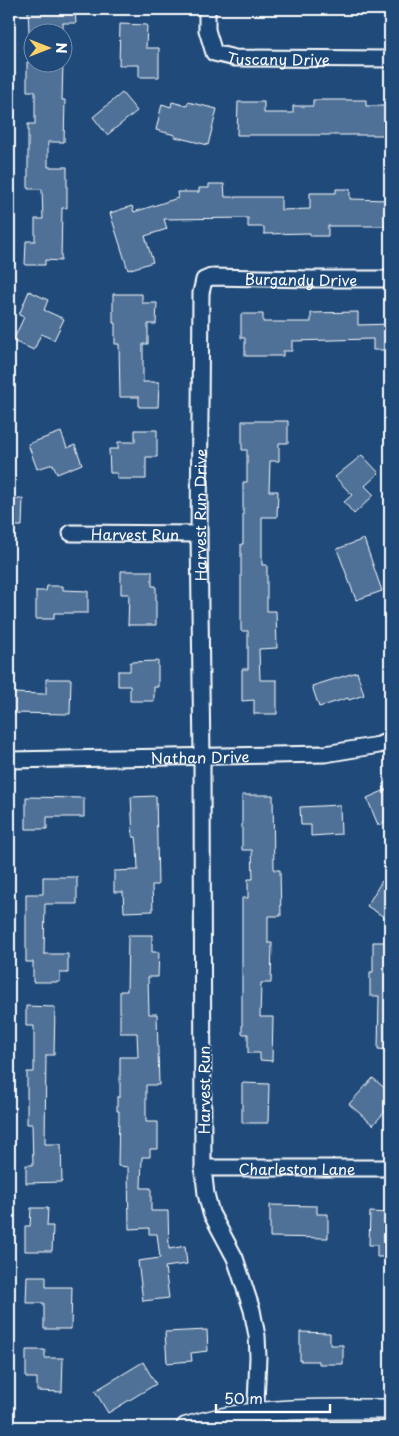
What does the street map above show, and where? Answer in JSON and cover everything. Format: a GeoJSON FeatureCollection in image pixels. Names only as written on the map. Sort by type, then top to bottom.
{"type":"FeatureCollection","features":[{"type":"Feature","properties":{"kind":"street","name":"Tuscany Drive"},"geometry":{"type":"LineString","coordinates":[[207,9],[207,30],[214,54],[235,58],[390,59]]}},
{"type":"Feature","properties":{"kind":"street","name":"Burgandy Drive"},"geometry":{"type":"LineString","coordinates":[[211,277],[390,278]]}},
{"type":"Feature","properties":{"kind":"street","name":"Harvest Run Drive"},"geometry":{"type":"LineString","coordinates":[[202,756],[199,534],[201,293],[204,280],[211,277]]}},
{"type":"Feature","properties":{"kind":"street","name":"Harvest Run"},"geometry":{"type":"LineString","coordinates":[[71,533],[199,534]]}},
{"type":"Feature","properties":{"kind":"street","name":"Nathan Drive"},"geometry":{"type":"LineString","coordinates":[[9,760],[325,754],[379,745],[390,740]]}},
{"type":"Feature","properties":{"kind":"street","name":"Harvest Run"},"geometry":{"type":"LineString","coordinates":[[202,756],[203,1168],[206,1194],[211,1213],[235,1258],[252,1310],[257,1336],[258,1357],[255,1420]]}},
{"type":"Feature","properties":{"kind":"street","name":"Charleston Lane"},"geometry":{"type":"LineString","coordinates":[[203,1168],[390,1168]]}},
{"type":"Feature","properties":{"kind":"street"},"geometry":{"type":"LineString","coordinates":[[186,1427],[211,1419],[255,1420],[301,1409],[390,1409]]}},
{"type":"Feature","properties":{"kind":"building"},"geometry":{"type":"Polygon","coordinates":[[[28,9],[75,9],[76,23],[29,22],[28,9]]]}},
{"type":"Feature","properties":{"kind":"building"},"geometry":{"type":"Polygon","coordinates":[[[120,24],[147,25],[146,48],[159,48],[159,77],[139,77],[139,65],[119,65],[120,24]]]}},
{"type":"Feature","properties":{"kind":"building"},"geometry":{"type":"Polygon","coordinates":[[[27,72],[63,72],[62,100],[65,100],[64,142],[48,142],[48,167],[67,167],[67,208],[62,208],[61,261],[45,260],[45,265],[25,265],[26,241],[35,241],[35,219],[43,219],[42,189],[28,189],[28,124],[35,124],[35,91],[27,91],[27,72]]]}},
{"type":"Feature","properties":{"kind":"building"},"geometry":{"type":"Polygon","coordinates":[[[122,93],[137,111],[107,135],[93,117],[122,93]]]}},
{"type":"Feature","properties":{"kind":"building"},"geometry":{"type":"Polygon","coordinates":[[[313,100],[366,100],[366,106],[390,106],[390,135],[237,135],[238,102],[264,102],[264,113],[293,113],[293,106],[313,106],[313,100]]]}},
{"type":"Feature","properties":{"kind":"building"},"geometry":{"type":"Polygon","coordinates":[[[172,102],[187,106],[188,102],[217,109],[208,145],[156,130],[162,104],[171,107],[172,102]]]}},
{"type":"Feature","properties":{"kind":"building"},"geometry":{"type":"Polygon","coordinates":[[[209,184],[224,184],[225,197],[281,197],[281,210],[310,209],[310,193],[336,193],[336,189],[350,189],[350,199],[390,200],[390,226],[328,226],[328,236],[310,236],[310,233],[264,234],[264,227],[248,227],[248,218],[164,219],[167,229],[145,236],[153,262],[128,270],[110,213],[132,206],[134,212],[178,198],[177,192],[199,192],[199,188],[209,188],[209,184]]]}},
{"type":"Feature","properties":{"kind":"building"},"geometry":{"type":"Polygon","coordinates":[[[29,291],[48,300],[44,310],[64,319],[54,340],[41,334],[34,350],[13,341],[24,317],[19,315],[29,291]]]}},
{"type":"Feature","properties":{"kind":"building"},"geometry":{"type":"Polygon","coordinates":[[[113,294],[142,294],[142,303],[157,303],[156,324],[148,324],[148,344],[143,344],[143,382],[159,382],[158,407],[139,407],[139,397],[120,397],[119,344],[115,344],[113,294]]]}},
{"type":"Feature","properties":{"kind":"building"},"geometry":{"type":"Polygon","coordinates":[[[358,312],[358,325],[390,324],[390,350],[373,350],[373,339],[292,341],[292,351],[283,351],[283,356],[245,356],[245,338],[241,338],[241,314],[263,314],[263,322],[311,322],[311,313],[358,312]]]}},
{"type":"Feature","properties":{"kind":"building"},"geometry":{"type":"Polygon","coordinates":[[[242,421],[288,421],[288,443],[279,443],[279,461],[270,461],[269,491],[278,491],[277,517],[262,517],[262,565],[267,565],[267,611],[276,611],[277,648],[259,649],[260,680],[277,680],[277,714],[254,714],[254,700],[242,701],[242,669],[248,669],[248,631],[241,631],[243,482],[247,482],[247,450],[242,450],[242,421]]]}},
{"type":"Feature","properties":{"kind":"building"},"geometry":{"type":"Polygon","coordinates":[[[135,430],[157,430],[157,457],[146,457],[146,479],[117,479],[117,473],[110,473],[109,449],[118,449],[118,442],[135,442],[135,430]]]}},
{"type":"Feature","properties":{"kind":"building"},"geometry":{"type":"Polygon","coordinates":[[[61,432],[67,448],[75,445],[82,464],[57,474],[53,464],[37,469],[28,444],[61,432]]]}},
{"type":"Feature","properties":{"kind":"building"},"geometry":{"type":"Polygon","coordinates":[[[362,455],[379,473],[365,486],[374,495],[354,514],[344,502],[352,495],[335,477],[362,455]]]}},
{"type":"Feature","properties":{"kind":"building"},"geometry":{"type":"Polygon","coordinates":[[[9,499],[23,499],[22,526],[9,526],[9,499]]]}},
{"type":"Feature","properties":{"kind":"building"},"geometry":{"type":"Polygon","coordinates":[[[364,539],[382,591],[356,600],[337,549],[364,539]]]}},
{"type":"Feature","properties":{"kind":"building"},"geometry":{"type":"Polygon","coordinates":[[[121,571],[152,571],[152,586],[156,586],[156,625],[128,625],[129,594],[121,594],[121,571]]]}},
{"type":"Feature","properties":{"kind":"building"},"geometry":{"type":"Polygon","coordinates":[[[47,586],[63,586],[63,590],[88,591],[88,613],[54,613],[54,619],[36,619],[36,591],[46,591],[47,586]]]}},
{"type":"Feature","properties":{"kind":"building"},"geometry":{"type":"Polygon","coordinates":[[[158,661],[158,687],[154,687],[154,701],[130,701],[130,686],[118,686],[118,671],[130,671],[130,662],[158,661]]]}},
{"type":"Feature","properties":{"kind":"building"},"geometry":{"type":"Polygon","coordinates":[[[357,672],[364,695],[319,707],[312,686],[357,672]]]}},
{"type":"Feature","properties":{"kind":"building"},"geometry":{"type":"Polygon","coordinates":[[[46,679],[71,679],[70,714],[9,713],[9,693],[46,694],[46,679]]]}},
{"type":"Feature","properties":{"kind":"building"},"geometry":{"type":"Polygon","coordinates":[[[390,788],[390,820],[378,825],[367,798],[390,788]]]}},
{"type":"Feature","properties":{"kind":"building"},"geometry":{"type":"Polygon","coordinates":[[[242,795],[273,795],[274,870],[280,870],[281,916],[268,916],[268,943],[272,943],[271,983],[261,983],[260,1017],[273,1017],[272,1061],[260,1060],[260,1053],[248,1053],[248,1034],[242,1034],[242,898],[248,898],[248,879],[253,879],[252,850],[242,850],[242,795]]]}},
{"type":"Feature","properties":{"kind":"building"},"geometry":{"type":"Polygon","coordinates":[[[156,796],[158,885],[152,885],[153,911],[124,912],[123,892],[114,892],[114,871],[138,870],[136,837],[133,837],[131,797],[156,796]]]}},
{"type":"Feature","properties":{"kind":"building"},"geometry":{"type":"Polygon","coordinates":[[[26,797],[84,798],[84,817],[47,817],[47,829],[26,829],[26,797]]]}},
{"type":"Feature","properties":{"kind":"building"},"geometry":{"type":"Polygon","coordinates":[[[340,805],[341,834],[311,836],[311,825],[301,825],[300,807],[340,805]]]}},
{"type":"Feature","properties":{"kind":"building"},"geometry":{"type":"Polygon","coordinates":[[[390,867],[390,906],[384,917],[367,906],[390,867]]]}},
{"type":"Feature","properties":{"kind":"building"},"geometry":{"type":"Polygon","coordinates":[[[43,877],[77,877],[77,904],[45,904],[44,954],[68,954],[68,973],[60,973],[60,982],[33,982],[33,962],[26,962],[26,894],[43,894],[43,877]]]}},
{"type":"Feature","properties":{"kind":"building"},"geometry":{"type":"Polygon","coordinates":[[[128,935],[152,935],[152,952],[159,952],[158,977],[148,977],[149,1014],[157,1014],[159,1085],[146,1085],[146,1122],[158,1122],[158,1149],[150,1149],[150,1157],[142,1157],[141,1188],[151,1188],[151,1211],[168,1211],[169,1249],[185,1246],[187,1264],[165,1267],[169,1298],[143,1301],[138,1261],[160,1258],[157,1234],[149,1234],[149,1228],[129,1229],[128,1167],[118,1166],[119,1111],[117,1111],[117,1097],[120,1097],[120,1057],[138,1057],[137,1033],[120,1033],[120,991],[127,991],[128,935]]]}},
{"type":"Feature","properties":{"kind":"building"},"geometry":{"type":"Polygon","coordinates":[[[373,942],[390,942],[390,1050],[378,1049],[379,996],[370,996],[370,972],[373,972],[373,942]]]}},
{"type":"Feature","properties":{"kind":"building"},"geometry":{"type":"Polygon","coordinates":[[[26,1006],[55,1007],[54,1055],[46,1055],[45,1144],[61,1144],[62,1182],[26,1183],[26,1165],[33,1165],[32,1124],[27,1124],[27,1072],[34,1072],[34,1026],[26,1026],[26,1006]]]}},
{"type":"Feature","properties":{"kind":"building"},"geometry":{"type":"Polygon","coordinates":[[[373,1078],[390,1093],[390,1106],[373,1125],[349,1104],[373,1078]]]}},
{"type":"Feature","properties":{"kind":"building"},"geometry":{"type":"Polygon","coordinates":[[[242,1083],[269,1084],[268,1123],[242,1123],[242,1083]]]}},
{"type":"Feature","properties":{"kind":"building"},"geometry":{"type":"Polygon","coordinates":[[[270,1205],[317,1206],[317,1214],[328,1214],[328,1238],[270,1237],[270,1205]]]}},
{"type":"Feature","properties":{"kind":"building"},"geometry":{"type":"Polygon","coordinates":[[[31,1208],[48,1208],[47,1226],[53,1226],[52,1251],[25,1251],[25,1226],[30,1226],[31,1208]]]}},
{"type":"Feature","properties":{"kind":"building"},"geometry":{"type":"Polygon","coordinates":[[[370,1212],[388,1213],[390,1257],[377,1257],[377,1245],[369,1245],[370,1212]]]}},
{"type":"Feature","properties":{"kind":"building"},"geometry":{"type":"Polygon","coordinates":[[[27,1276],[46,1276],[46,1287],[72,1287],[71,1329],[44,1329],[44,1303],[26,1303],[27,1276]]]}},
{"type":"Feature","properties":{"kind":"building"},"geometry":{"type":"Polygon","coordinates":[[[207,1330],[208,1351],[191,1353],[192,1361],[167,1363],[165,1332],[207,1330]]]}},
{"type":"Feature","properties":{"kind":"building"},"geometry":{"type":"Polygon","coordinates":[[[300,1332],[330,1333],[330,1345],[343,1345],[343,1364],[319,1364],[319,1361],[300,1361],[300,1332]]]}},
{"type":"Feature","properties":{"kind":"building"},"geometry":{"type":"Polygon","coordinates":[[[26,1350],[45,1350],[45,1358],[63,1358],[62,1392],[37,1391],[37,1378],[26,1378],[26,1350]]]}},
{"type":"Feature","properties":{"kind":"building"},"geometry":{"type":"Polygon","coordinates":[[[143,1362],[156,1384],[108,1413],[95,1391],[143,1362]]]}}]}
